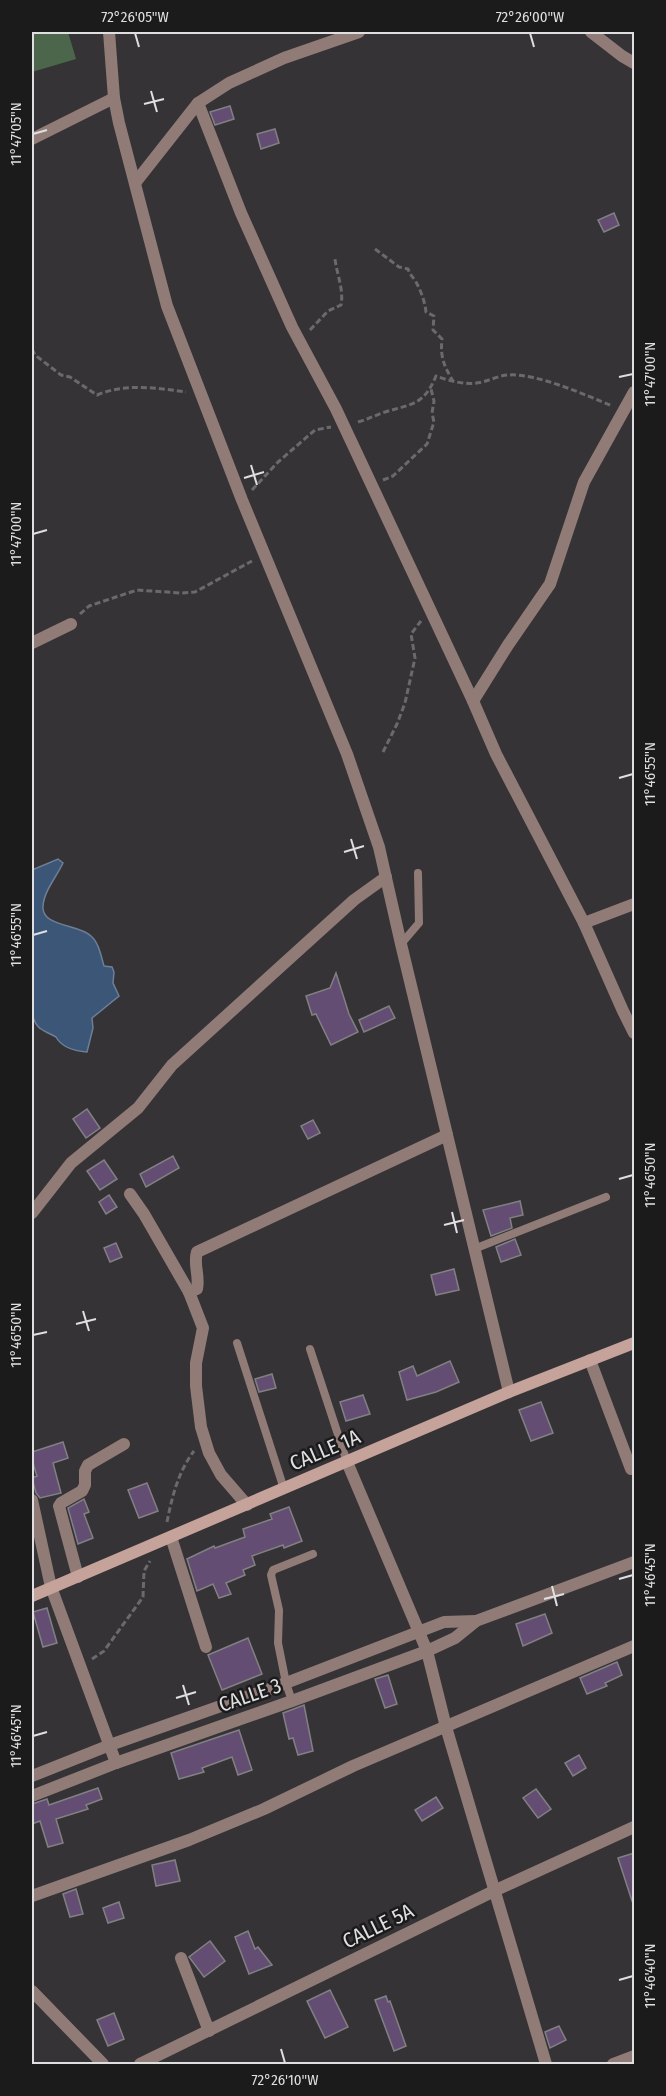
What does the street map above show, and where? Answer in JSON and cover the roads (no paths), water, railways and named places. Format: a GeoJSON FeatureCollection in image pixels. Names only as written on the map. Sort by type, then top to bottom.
{"type":"FeatureCollection","features":[{"type":"Feature","properties":{"kind":"street"},"geometry":{"type":"LineString","coordinates":[[109,32],[114,98],[119,123],[167,306],[242,500],[347,754],[379,847],[509,1392]]}},
{"type":"Feature","properties":{"kind":"street"},"geometry":{"type":"LineString","coordinates":[[135,183],[198,103],[229,83],[284,58],[358,32]]}},
{"type":"Feature","properties":{"kind":"street"},"geometry":{"type":"LineString","coordinates":[[591,32],[634,63]]}},
{"type":"Feature","properties":{"kind":"street"},"geometry":{"type":"LineString","coordinates":[[32,139],[114,98]]}},
{"type":"Feature","properties":{"kind":"street"},"geometry":{"type":"LineString","coordinates":[[198,103],[241,213],[303,346],[344,426],[496,754],[584,923],[634,1033]]}},
{"type":"Feature","properties":{"kind":"street"},"geometry":{"type":"LineString","coordinates":[[473,701],[550,584],[584,482],[634,392]]}},
{"type":"Feature","properties":{"kind":"street"},"geometry":{"type":"LineString","coordinates":[[32,643],[70,624]]}},
{"type":"Feature","properties":{"kind":"street"},"geometry":{"type":"LineString","coordinates":[[32,1213],[71,1163],[138,1107],[172,1065],[354,900],[386,877]]}},
{"type":"Feature","properties":{"kind":"street"},"geometry":{"type":"LineString","coordinates":[[584,923],[634,904]]}},
{"type":"Feature","properties":{"kind":"street"},"geometry":{"type":"LineString","coordinates":[[189,1292],[197,1289],[195,1259],[197,1252],[205,1246],[447,1135]]}},
{"type":"Feature","properties":{"kind":"street"},"geometry":{"type":"LineString","coordinates":[[130,1194],[189,1292],[203,1329],[196,1363],[196,1386],[204,1437],[208,1453],[221,1475],[247,1505]]}},
{"type":"Feature","properties":{"kind":"street","name":"CALLE 1A"},"geometry":{"type":"LineString","coordinates":[[32,1596],[509,1392],[634,1343]]}},
{"type":"Feature","properties":{"kind":"street"},"geometry":{"type":"LineString","coordinates":[[590,1360],[630,1469]]}},
{"type":"Feature","properties":{"kind":"street"},"geometry":{"type":"LineString","coordinates":[[78,1577],[60,1503],[82,1491],[85,1485],[84,1472],[88,1465],[124,1444]]}},
{"type":"Feature","properties":{"kind":"street"},"geometry":{"type":"LineString","coordinates":[[346,1462],[428,1651],[446,1727],[546,2064]]}},
{"type":"Feature","properties":{"kind":"street"},"geometry":{"type":"LineString","coordinates":[[32,1500],[51,1587],[116,1763]]}},
{"type":"Feature","properties":{"kind":"street"},"geometry":{"type":"LineString","coordinates":[[167,1539],[206,1647]]}},
{"type":"Feature","properties":{"kind":"street","name":"CALLE 3"},"geometry":{"type":"LineString","coordinates":[[32,1796],[116,1763],[428,1651],[455,1638],[476,1621],[634,1562]]}},
{"type":"Feature","properties":{"kind":"street","name":"CALLE 3"},"geometry":{"type":"LineString","coordinates":[[32,1776],[110,1745],[286,1683],[444,1622],[476,1621]]}},
{"type":"Feature","properties":{"kind":"street"},"geometry":{"type":"LineString","coordinates":[[32,1896],[189,1840],[264,1809],[353,1766],[634,1646]]}},
{"type":"Feature","properties":{"kind":"street","name":"CALLE 5A"},"geometry":{"type":"LineString","coordinates":[[140,2064],[494,1891],[634,1827]]}},
{"type":"Feature","properties":{"kind":"street"},"geometry":{"type":"LineString","coordinates":[[182,1958],[209,2031]]}},
{"type":"Feature","properties":{"kind":"street"},"geometry":{"type":"LineString","coordinates":[[32,1991],[103,2064]]}},
{"type":"Feature","properties":{"kind":"street"},"geometry":{"type":"LineString","coordinates":[[613,2064],[634,2056]]}},
{"type":"Feature","properties":{"kind":"lane"},"geometry":{"type":"LineString","coordinates":[[401,944],[419,923],[418,873]]}},
{"type":"Feature","properties":{"kind":"lane"},"geometry":{"type":"LineString","coordinates":[[474,1249],[606,1197]]}},
{"type":"Feature","properties":{"kind":"lane"},"geometry":{"type":"LineString","coordinates":[[237,1343],[284,1489]]}},
{"type":"Feature","properties":{"kind":"lane"},"geometry":{"type":"LineString","coordinates":[[310,1349],[346,1462]]}},
{"type":"Feature","properties":{"kind":"lane"},"geometry":{"type":"LineString","coordinates":[[292,1701],[278,1643],[279,1610],[271,1575],[273,1570],[313,1554]]}},
{"type":"Feature","properties":{"kind":"water"},"geometry":{"type":"Polygon","coordinates":[[[58,859],[63,863],[46,895],[44,913],[54,922],[85,932],[94,939],[104,966],[112,967],[113,983],[119,996],[92,1018],[93,1028],[87,1052],[74,1050],[62,1044],[56,1037],[38,1027],[32,1014],[32,870],[58,859]]]}}]}
